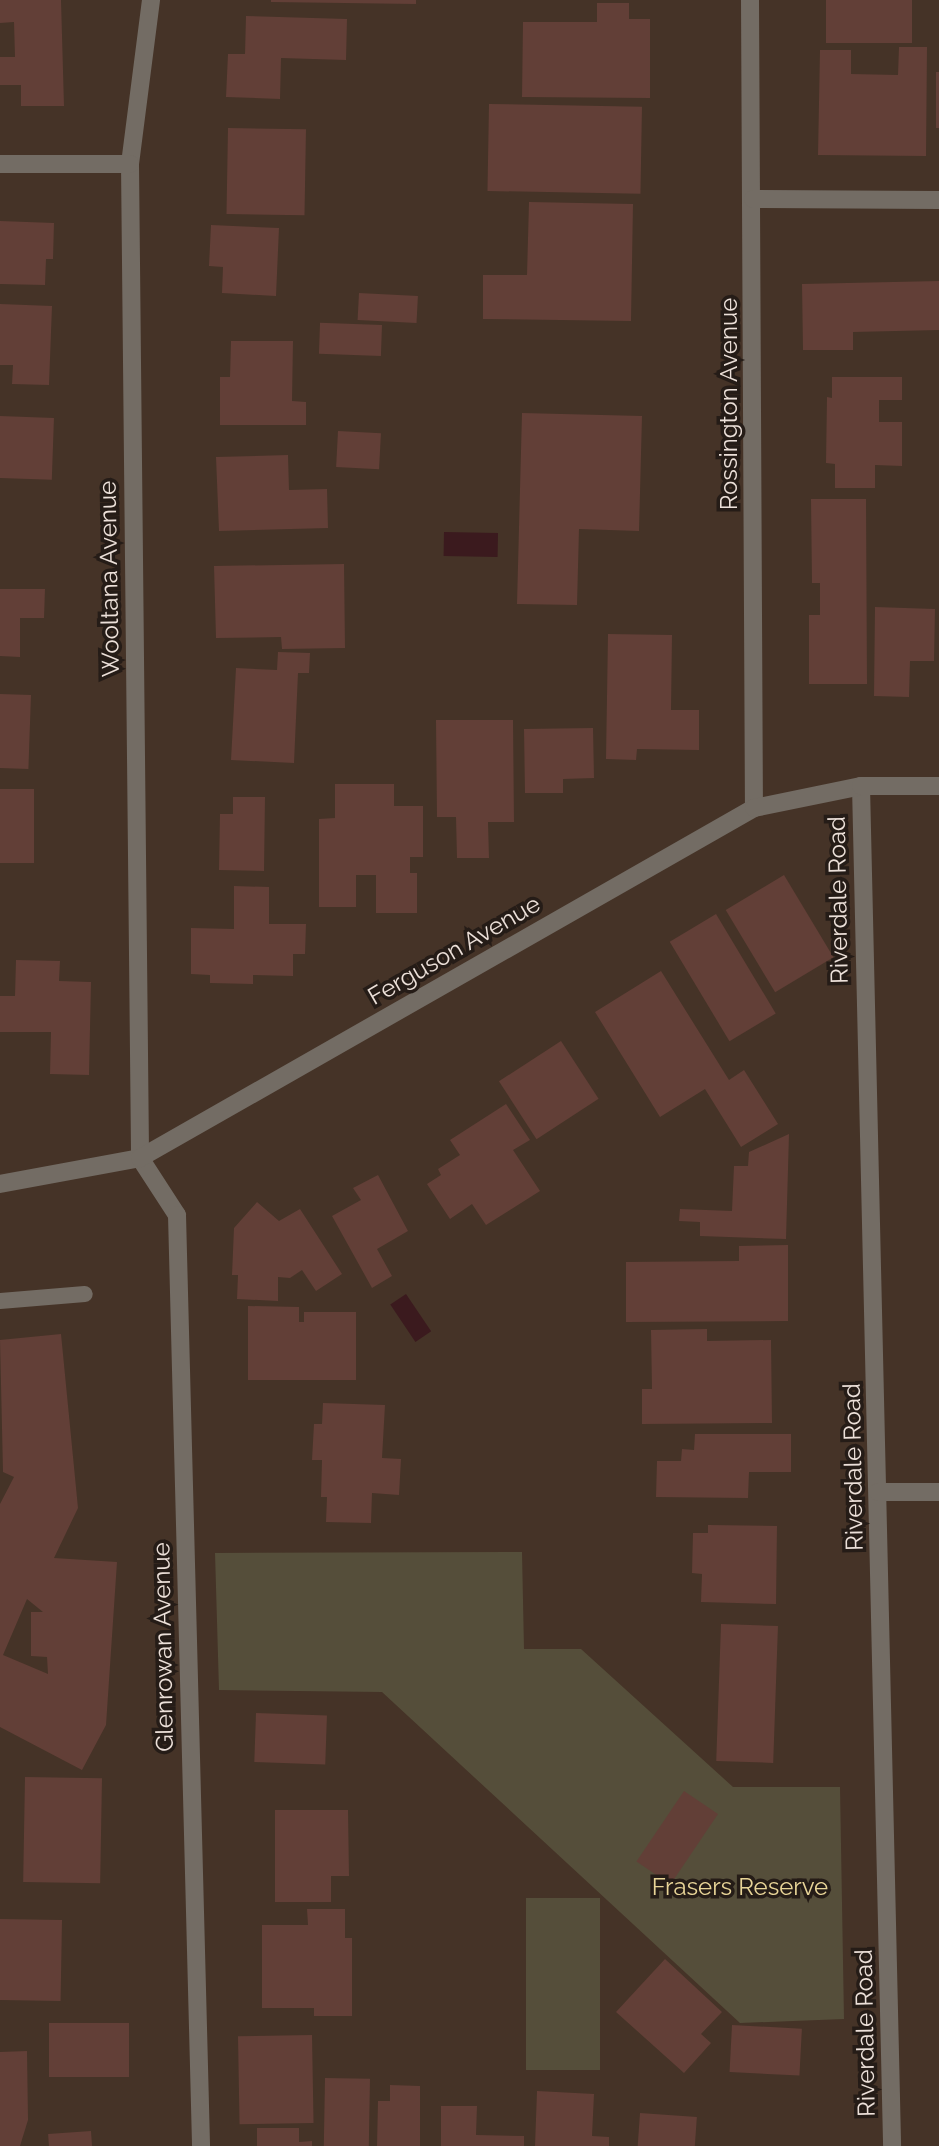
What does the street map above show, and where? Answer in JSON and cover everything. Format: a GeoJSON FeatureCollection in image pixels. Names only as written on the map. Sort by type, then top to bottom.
{"type":"FeatureCollection","features":[{"type":"Feature","properties":{"kind":"street","name":"Wooltana Avenue"},"geometry":{"type":"LineString","coordinates":[[140,1158],[130,164],[151,0]]}},
{"type":"Feature","properties":{"kind":"street","name":"Rossington Avenue"},"geometry":{"type":"LineString","coordinates":[[750,0],[754,808]]}},
{"type":"Feature","properties":{"kind":"street"},"geometry":{"type":"LineString","coordinates":[[0,164],[130,164]]}},
{"type":"Feature","properties":{"kind":"street"},"geometry":{"type":"LineString","coordinates":[[753,199],[939,200]]}},
{"type":"Feature","properties":{"kind":"street","name":"Ferguson Avenue"},"geometry":{"type":"LineString","coordinates":[[0,1184],[140,1158],[754,808],[861,786],[939,786]]}},
{"type":"Feature","properties":{"kind":"street","name":"Riverdale Road"},"geometry":{"type":"LineString","coordinates":[[861,786],[892,2146]]}},
{"type":"Feature","properties":{"kind":"street","name":"Glenrowan Avenue"},"geometry":{"type":"LineString","coordinates":[[140,1158],[177,1215],[201,2146]]}},
{"type":"Feature","properties":{"kind":"street"},"geometry":{"type":"LineString","coordinates":[[878,1492],[939,1492]]}},
{"type":"Feature","properties":{"kind":"lane"},"geometry":{"type":"LineString","coordinates":[[0,1301],[85,1293]]}},
{"type":"Feature","properties":{"kind":"green space","name":"Frasers Reserve"},"geometry":{"type":"Polygon","coordinates":[[[522,1552],[524,1649],[581,1649],[733,1787],[840,1787],[844,2019],[740,2023],[382,1692],[219,1690],[215,1553],[522,1552]]]}},
{"type":"Feature","properties":{"kind":"green space"},"geometry":{"type":"Polygon","coordinates":[[[526,1898],[600,1898],[600,2070],[526,2070],[526,1898]]]}},
{"type":"Feature","properties":{"kind":"shaded area"},"geometry":{"type":"Polygon","coordinates":[[[444,532],[498,533],[498,557],[444,556],[444,532]]]}},
{"type":"Feature","properties":{"kind":"shaded area"},"geometry":{"type":"Polygon","coordinates":[[[406,1294],[431,1331],[415,1342],[390,1305],[406,1294]]]}},
{"type":"Feature","properties":{"kind":"building"},"geometry":{"type":"Polygon","coordinates":[[[0,0],[61,0],[64,106],[21,106],[21,85],[0,85],[0,57],[15,57],[14,22],[0,23],[0,0]]]}},
{"type":"Feature","properties":{"kind":"building"},"geometry":{"type":"Polygon","coordinates":[[[416,0],[416,4],[271,2],[416,0]]]}},
{"type":"Feature","properties":{"kind":"building"},"geometry":{"type":"Polygon","coordinates":[[[826,0],[912,0],[912,43],[826,43],[826,0]]]}},
{"type":"Feature","properties":{"kind":"building"},"geometry":{"type":"Polygon","coordinates":[[[597,3],[629,3],[629,19],[650,19],[650,98],[522,97],[523,22],[597,22],[597,3]]]}},
{"type":"Feature","properties":{"kind":"building"},"geometry":{"type":"Polygon","coordinates":[[[246,16],[347,19],[346,60],[281,58],[280,99],[226,97],[228,54],[245,54],[246,16]]]}},
{"type":"Feature","properties":{"kind":"building"},"geometry":{"type":"Polygon","coordinates":[[[899,47],[927,47],[926,156],[818,155],[820,50],[851,50],[851,74],[898,75],[899,47]]]}},
{"type":"Feature","properties":{"kind":"building"},"geometry":{"type":"Polygon","coordinates":[[[936,72],[939,72],[939,128],[936,128],[936,72]]]}},
{"type":"Feature","properties":{"kind":"building"},"geometry":{"type":"Polygon","coordinates":[[[489,104],[642,107],[640,194],[487,191],[489,104]]]}},
{"type":"Feature","properties":{"kind":"building"},"geometry":{"type":"Polygon","coordinates":[[[228,128],[306,129],[304,215],[226,214],[228,128]]]}},
{"type":"Feature","properties":{"kind":"building"},"geometry":{"type":"Polygon","coordinates":[[[529,202],[633,204],[631,321],[483,319],[483,275],[527,275],[529,202]]]}},
{"type":"Feature","properties":{"kind":"building"},"geometry":{"type":"Polygon","coordinates":[[[0,221],[54,223],[53,259],[46,259],[45,285],[0,284],[0,221]]]}},
{"type":"Feature","properties":{"kind":"building"},"geometry":{"type":"Polygon","coordinates":[[[211,225],[279,228],[276,296],[222,293],[223,267],[209,266],[211,225]]]}},
{"type":"Feature","properties":{"kind":"building"},"geometry":{"type":"Polygon","coordinates":[[[939,281],[939,330],[853,332],[853,350],[803,350],[802,284],[939,281]]]}},
{"type":"Feature","properties":{"kind":"building"},"geometry":{"type":"Polygon","coordinates":[[[359,293],[418,296],[417,323],[358,320],[359,293]]]}},
{"type":"Feature","properties":{"kind":"building"},"geometry":{"type":"Polygon","coordinates":[[[0,304],[52,306],[49,385],[12,384],[13,365],[0,365],[0,304]]]}},
{"type":"Feature","properties":{"kind":"building"},"geometry":{"type":"Polygon","coordinates":[[[320,323],[382,325],[381,356],[319,354],[320,323]]]}},
{"type":"Feature","properties":{"kind":"building"},"geometry":{"type":"Polygon","coordinates":[[[231,341],[293,341],[292,401],[306,402],[306,425],[220,425],[220,377],[230,377],[231,341]]]}},
{"type":"Feature","properties":{"kind":"building"},"geometry":{"type":"Polygon","coordinates":[[[832,377],[902,377],[902,400],[879,400],[879,422],[902,422],[902,466],[875,465],[875,488],[835,488],[835,464],[826,463],[827,397],[832,398],[832,377]]]}},
{"type":"Feature","properties":{"kind":"building"},"geometry":{"type":"Polygon","coordinates":[[[522,413],[642,416],[639,531],[579,529],[577,605],[517,604],[522,413]]]}},
{"type":"Feature","properties":{"kind":"building"},"geometry":{"type":"Polygon","coordinates":[[[0,416],[54,418],[52,480],[0,478],[0,416]]]}},
{"type":"Feature","properties":{"kind":"building"},"geometry":{"type":"Polygon","coordinates":[[[338,431],[381,433],[379,469],[336,467],[338,431]]]}},
{"type":"Feature","properties":{"kind":"building"},"geometry":{"type":"Polygon","coordinates":[[[288,455],[289,490],[327,489],[328,528],[219,531],[216,457],[288,455]]]}},
{"type":"Feature","properties":{"kind":"building"},"geometry":{"type":"Polygon","coordinates":[[[811,499],[866,499],[867,684],[809,684],[809,615],[820,615],[820,583],[812,583],[811,499]]]}},
{"type":"Feature","properties":{"kind":"building"},"geometry":{"type":"Polygon","coordinates":[[[344,564],[345,648],[282,649],[281,637],[216,638],[214,566],[344,564]]]}},
{"type":"Feature","properties":{"kind":"building"},"geometry":{"type":"Polygon","coordinates":[[[0,589],[45,589],[44,618],[20,618],[20,657],[0,656],[0,589]]]}},
{"type":"Feature","properties":{"kind":"building"},"geometry":{"type":"Polygon","coordinates":[[[875,607],[935,609],[934,661],[910,661],[909,697],[874,696],[875,607]]]}},
{"type":"Feature","properties":{"kind":"building"},"geometry":{"type":"Polygon","coordinates":[[[608,634],[672,635],[671,710],[699,710],[699,750],[637,749],[636,760],[606,759],[608,634]]]}},
{"type":"Feature","properties":{"kind":"building"},"geometry":{"type":"Polygon","coordinates":[[[278,652],[310,653],[309,673],[298,673],[294,763],[231,760],[236,668],[277,670],[278,652]]]}},
{"type":"Feature","properties":{"kind":"building"},"geometry":{"type":"Polygon","coordinates":[[[0,694],[31,695],[28,769],[0,768],[0,694]]]}},
{"type":"Feature","properties":{"kind":"building"},"geometry":{"type":"Polygon","coordinates":[[[436,720],[513,720],[514,822],[488,822],[489,858],[457,858],[456,817],[437,817],[436,720]]]}},
{"type":"Feature","properties":{"kind":"building"},"geometry":{"type":"Polygon","coordinates":[[[593,728],[594,778],[563,779],[563,793],[525,793],[524,729],[593,728]]]}},
{"type":"Feature","properties":{"kind":"building"},"geometry":{"type":"Polygon","coordinates":[[[335,784],[394,784],[394,806],[423,806],[423,857],[410,857],[410,873],[417,873],[417,913],[376,913],[376,875],[356,875],[356,907],[319,907],[319,819],[335,818],[335,784]]]}},
{"type":"Feature","properties":{"kind":"building"},"geometry":{"type":"Polygon","coordinates":[[[0,789],[34,789],[34,863],[0,863],[0,789]]]}},
{"type":"Feature","properties":{"kind":"building"},"geometry":{"type":"Polygon","coordinates":[[[233,797],[265,797],[264,871],[219,870],[220,814],[233,814],[233,797]]]}},
{"type":"Feature","properties":{"kind":"building"},"geometry":{"type":"Polygon","coordinates":[[[784,875],[833,957],[775,992],[726,910],[784,875]]]}},
{"type":"Feature","properties":{"kind":"building"},"geometry":{"type":"Polygon","coordinates":[[[234,886],[269,887],[269,924],[306,924],[305,954],[293,954],[293,976],[253,975],[253,984],[210,983],[210,975],[191,974],[191,928],[234,929],[234,886]]]}},
{"type":"Feature","properties":{"kind":"building"},"geometry":{"type":"Polygon","coordinates":[[[716,914],[776,1013],[729,1041],[670,942],[716,914]]]}},
{"type":"Feature","properties":{"kind":"building"},"geometry":{"type":"Polygon","coordinates":[[[16,960],[60,961],[59,981],[91,982],[89,1075],[50,1074],[51,1032],[0,1032],[0,996],[15,996],[16,960]]]}},
{"type":"Feature","properties":{"kind":"building"},"geometry":{"type":"Polygon","coordinates":[[[661,971],[729,1080],[744,1070],[778,1124],[741,1147],[705,1089],[660,1117],[595,1012],[661,971]]]}},
{"type":"Feature","properties":{"kind":"building"},"geometry":{"type":"Polygon","coordinates":[[[561,1041],[599,1099],[537,1139],[499,1081],[561,1041]]]}},
{"type":"Feature","properties":{"kind":"building"},"geometry":{"type":"Polygon","coordinates":[[[506,1104],[530,1140],[513,1150],[540,1191],[486,1225],[472,1204],[450,1219],[427,1184],[441,1175],[438,1169],[460,1155],[450,1140],[506,1104]]]}},
{"type":"Feature","properties":{"kind":"building"},"geometry":{"type":"Polygon","coordinates":[[[789,1134],[786,1239],[700,1236],[700,1222],[679,1221],[680,1209],[732,1211],[734,1166],[748,1166],[749,1152],[789,1134]]]}},
{"type":"Feature","properties":{"kind":"building"},"geometry":{"type":"Polygon","coordinates":[[[378,1175],[408,1231],[377,1249],[392,1276],[372,1288],[332,1216],[361,1200],[353,1188],[378,1175]]]}},
{"type":"Feature","properties":{"kind":"building"},"geometry":{"type":"Polygon","coordinates":[[[257,1202],[279,1221],[300,1209],[342,1274],[316,1291],[302,1270],[290,1278],[278,1277],[278,1301],[237,1299],[238,1275],[232,1275],[234,1228],[257,1202]]]}},
{"type":"Feature","properties":{"kind":"building"},"geometry":{"type":"Polygon","coordinates":[[[788,1245],[788,1321],[626,1322],[626,1262],[739,1261],[739,1246],[788,1245]]]}},
{"type":"Feature","properties":{"kind":"building"},"geometry":{"type":"Polygon","coordinates":[[[248,1306],[299,1307],[299,1322],[304,1322],[304,1312],[356,1312],[356,1380],[248,1380],[248,1306]]]}},
{"type":"Feature","properties":{"kind":"building"},"geometry":{"type":"Polygon","coordinates":[[[707,1329],[707,1341],[771,1340],[772,1423],[642,1424],[642,1389],[652,1389],[651,1330],[707,1329]]]}},
{"type":"Feature","properties":{"kind":"building"},"geometry":{"type":"Polygon","coordinates":[[[61,1334],[78,1508],[54,1558],[117,1562],[106,1725],[82,1770],[0,1727],[0,1504],[14,1477],[3,1472],[0,1340],[61,1334]],[[27,1599],[3,1655],[48,1674],[47,1657],[31,1656],[31,1612],[43,1612],[27,1599]]]}},
{"type":"Feature","properties":{"kind":"building"},"geometry":{"type":"Polygon","coordinates":[[[323,1403],[385,1405],[382,1458],[401,1459],[399,1495],[372,1493],[371,1523],[326,1522],[327,1497],[321,1497],[322,1460],[312,1460],[314,1424],[322,1424],[323,1403]]]}},
{"type":"Feature","properties":{"kind":"building"},"geometry":{"type":"Polygon","coordinates":[[[695,1434],[791,1434],[791,1472],[749,1472],[748,1498],[656,1497],[657,1461],[681,1461],[682,1449],[694,1450],[695,1434]]]}},
{"type":"Feature","properties":{"kind":"building"},"geometry":{"type":"Polygon","coordinates":[[[708,1525],[777,1526],[776,1604],[701,1602],[702,1574],[692,1573],[693,1533],[708,1533],[708,1525]]]}},
{"type":"Feature","properties":{"kind":"building"},"geometry":{"type":"Polygon","coordinates":[[[721,1624],[778,1626],[773,1763],[716,1761],[721,1624]]]}},
{"type":"Feature","properties":{"kind":"building"},"geometry":{"type":"Polygon","coordinates":[[[256,1713],[327,1715],[325,1764],[254,1762],[256,1713]]]}},
{"type":"Feature","properties":{"kind":"building"},"geometry":{"type":"Polygon","coordinates":[[[25,1777],[102,1778],[100,1883],[23,1882],[25,1777]]]}},
{"type":"Feature","properties":{"kind":"building"},"geometry":{"type":"Polygon","coordinates":[[[684,1791],[718,1814],[670,1884],[636,1861],[684,1791]]]}},
{"type":"Feature","properties":{"kind":"building"},"geometry":{"type":"Polygon","coordinates":[[[275,1810],[348,1810],[349,1876],[331,1876],[331,1902],[275,1902],[275,1810]]]}},
{"type":"Feature","properties":{"kind":"building"},"geometry":{"type":"Polygon","coordinates":[[[307,1909],[345,1909],[345,1938],[352,1938],[352,2016],[314,2016],[314,2008],[262,2008],[262,1925],[308,1925],[307,1909]]]}},
{"type":"Feature","properties":{"kind":"building"},"geometry":{"type":"Polygon","coordinates":[[[0,1919],[62,1920],[61,2001],[0,2000],[0,1919]]]}},
{"type":"Feature","properties":{"kind":"building"},"geometry":{"type":"Polygon","coordinates":[[[665,1959],[722,2012],[701,2034],[711,2043],[684,2073],[616,2012],[665,1959]]]}},
{"type":"Feature","properties":{"kind":"building"},"geometry":{"type":"Polygon","coordinates":[[[49,2023],[129,2023],[129,2077],[49,2077],[49,2023]]]}},
{"type":"Feature","properties":{"kind":"building"},"geometry":{"type":"Polygon","coordinates":[[[732,2025],[802,2029],[799,2076],[730,2072],[732,2025]]]}},
{"type":"Feature","properties":{"kind":"building"},"geometry":{"type":"Polygon","coordinates":[[[312,2035],[314,2123],[240,2124],[238,2036],[312,2035]]]}},
{"type":"Feature","properties":{"kind":"building"},"geometry":{"type":"Polygon","coordinates":[[[27,2051],[28,2120],[20,2146],[0,2146],[0,2052],[27,2051]]]}},
{"type":"Feature","properties":{"kind":"building"},"geometry":{"type":"Polygon","coordinates":[[[325,2078],[370,2079],[369,2146],[324,2146],[325,2078]]]}},
{"type":"Feature","properties":{"kind":"building"},"geometry":{"type":"Polygon","coordinates":[[[390,2085],[420,2086],[420,2146],[377,2146],[378,2101],[390,2101],[390,2085]]]}},
{"type":"Feature","properties":{"kind":"building"},"geometry":{"type":"Polygon","coordinates":[[[537,2091],[594,2094],[592,2136],[609,2137],[609,2146],[535,2146],[537,2091]]]}},
{"type":"Feature","properties":{"kind":"building"},"geometry":{"type":"Polygon","coordinates":[[[441,2106],[477,2106],[476,2135],[524,2136],[524,2146],[441,2146],[441,2106]]]}},
{"type":"Feature","properties":{"kind":"building"},"geometry":{"type":"Polygon","coordinates":[[[640,2113],[697,2117],[695,2146],[638,2146],[640,2113]]]}},
{"type":"Feature","properties":{"kind":"building"},"geometry":{"type":"Polygon","coordinates":[[[257,2128],[299,2128],[299,2142],[312,2141],[312,2146],[257,2146],[257,2128]]]}},
{"type":"Feature","properties":{"kind":"building"},"geometry":{"type":"Polygon","coordinates":[[[91,2131],[92,2146],[49,2146],[48,2134],[91,2131]]]}}]}
